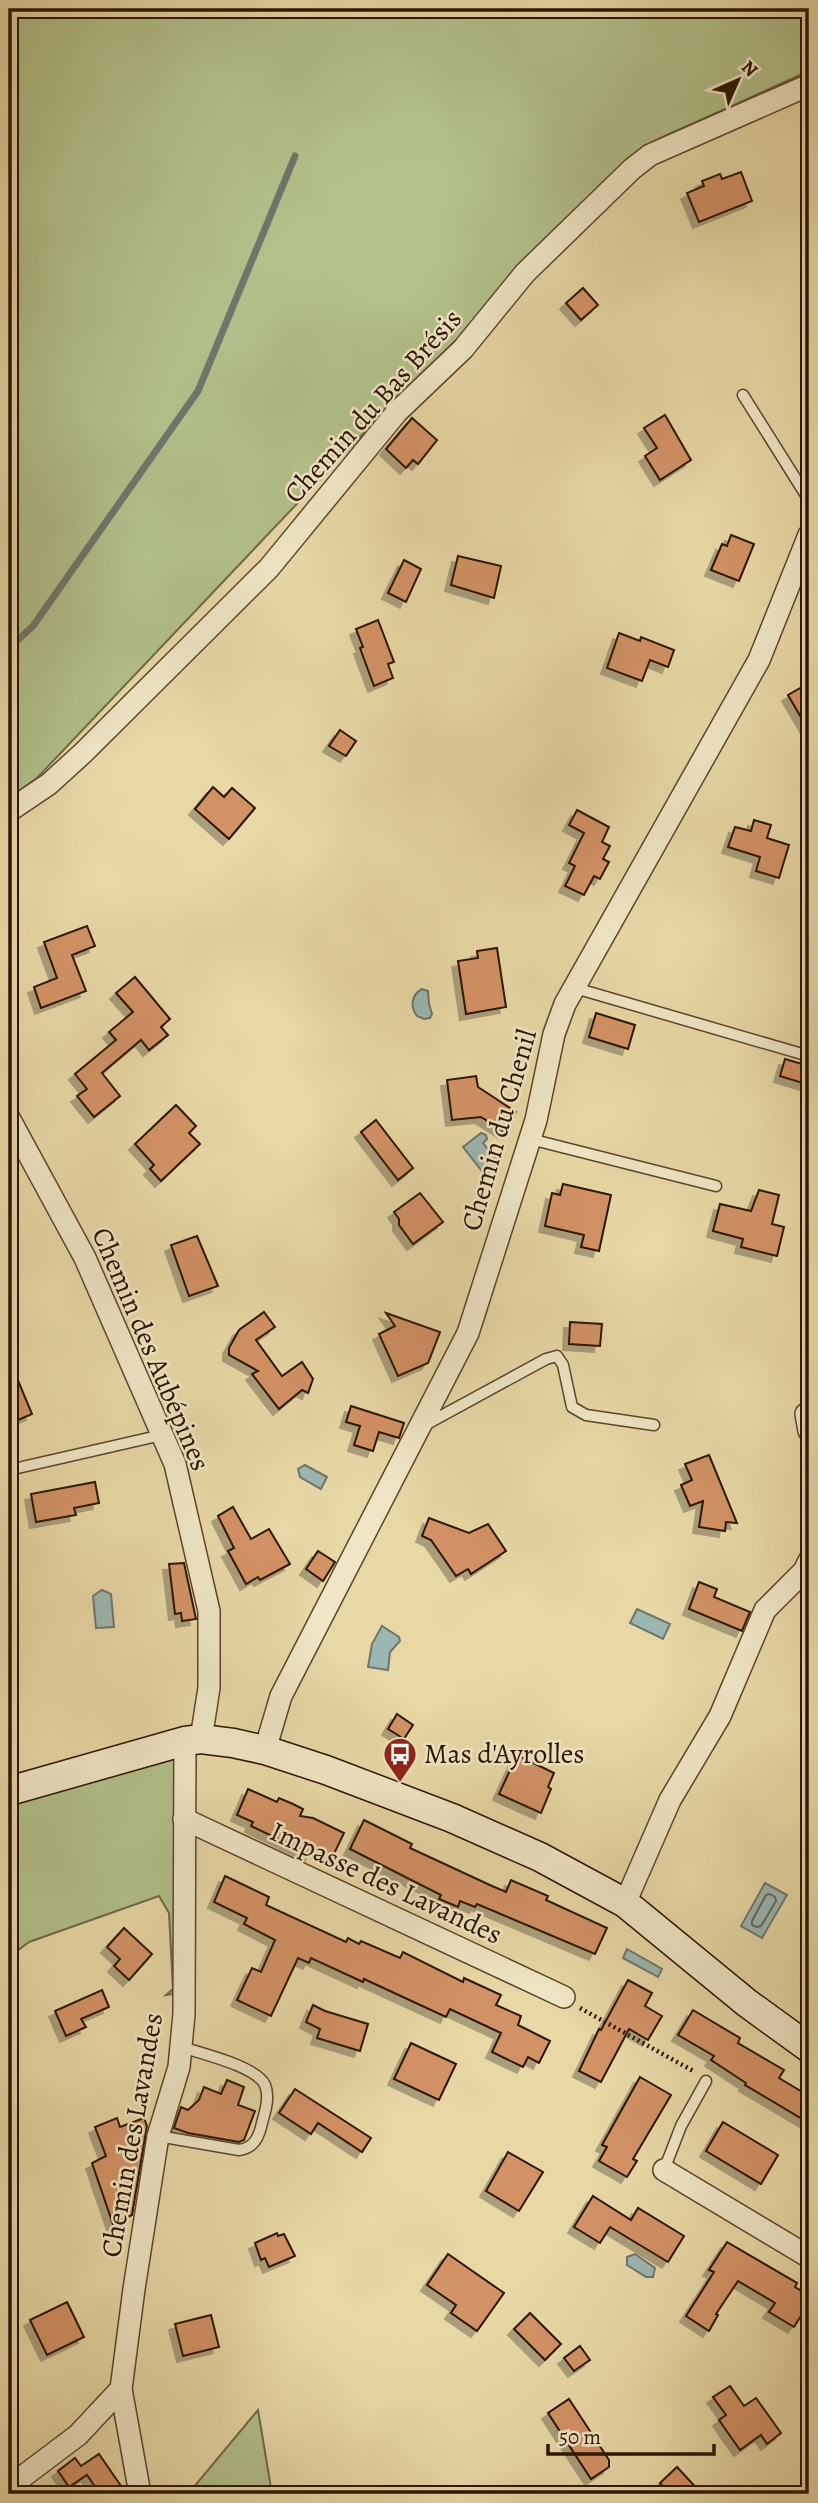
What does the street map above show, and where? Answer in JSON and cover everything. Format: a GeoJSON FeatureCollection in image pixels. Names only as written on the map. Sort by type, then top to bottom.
{"type":"FeatureCollection","features":[{"type":"Feature","properties":{"kind":"street","name":"Chemin du Bas Brésis"},"geometry":{"type":"LineString","coordinates":[[9,811],[48,784],[83,753],[269,568],[397,412],[463,349],[525,273],[632,169],[649,155],[809,85]]}},
{"type":"Feature","properties":{"kind":"street","name":"Chemin du Chenil"},"geometry":{"type":"LineString","coordinates":[[265,1750],[281,1696],[468,1333],[530,1139],[554,1034],[565,1004],[759,660],[809,535]]}},
{"type":"Feature","properties":{"kind":"street","name":"Chemin des Aubépines"},"geometry":{"type":"LineString","coordinates":[[9,1118],[85,1258],[175,1464],[209,1611],[209,1688],[193,1740]]}},
{"type":"Feature","properties":{"kind":"street"},"geometry":{"type":"LineString","coordinates":[[625,1903],[670,1800],[720,1716],[765,1610],[804,1571],[809,1561]]}},
{"type":"Feature","properties":{"kind":"street"},"geometry":{"type":"LineString","coordinates":[[9,1791],[193,1740],[265,1750],[391,1793],[452,1818],[540,1857],[625,1903],[747,2003],[809,2048]]}},
{"type":"Feature","properties":{"kind":"street","name":"Chemin des Lavandes"},"geometry":{"type":"LineString","coordinates":[[139,2494],[121,2389],[158,2136],[179,2067],[182,2047],[184,1819],[193,1740]]}},
{"type":"Feature","properties":{"kind":"street","name":"Impasse des Lavandes"},"geometry":{"type":"LineString","coordinates":[[184,1819],[565,1997]]}},
{"type":"Feature","properties":{"kind":"street"},"geometry":{"type":"LineString","coordinates":[[664,2170],[809,2257]]}},
{"type":"Feature","properties":{"kind":"street"},"geometry":{"type":"LineString","coordinates":[[9,2487],[78,2435],[121,2389]]}},
{"type":"Feature","properties":{"kind":"lane"},"geometry":{"type":"LineString","coordinates":[[743,395],[809,500]]}},
{"type":"Feature","properties":{"kind":"lane"},"geometry":{"type":"LineString","coordinates":[[575,988],[809,1056]]}},
{"type":"Feature","properties":{"kind":"lane"},"geometry":{"type":"LineString","coordinates":[[530,1139],[716,1186]]}},
{"type":"Feature","properties":{"kind":"lane"},"geometry":{"type":"LineString","coordinates":[[421,1427],[546,1359],[557,1356],[563,1365],[572,1408],[586,1415],[653,1425]]}},
{"type":"Feature","properties":{"kind":"lane"},"geometry":{"type":"LineString","coordinates":[[9,1470],[162,1434]]}},
{"type":"Feature","properties":{"kind":"lane"},"geometry":{"type":"LineString","coordinates":[[158,2136],[239,2150],[251,2146],[260,2133],[268,2096],[261,2079],[250,2071],[182,2047]]}},
{"type":"Feature","properties":{"kind":"lane"},"geometry":{"type":"LineString","coordinates":[[664,2170],[681,2126],[706,2081]]}},
{"type":"Feature","properties":{"kind":"path"},"geometry":{"type":"LineString","coordinates":[[565,1997],[585,2011],[694,2071],[706,2081]]}},
{"type":"Feature","properties":{"kind":"green space"},"geometry":{"type":"Polygon","coordinates":[[[9,9],[809,9],[809,71],[658,139],[382,414],[37,778],[9,798],[9,9]]]}},
{"type":"Feature","properties":{"kind":"green space"},"geometry":{"type":"Polygon","coordinates":[[[173,1757],[178,1759],[179,1989],[166,1995],[173,1989],[169,1913],[159,1896],[29,1942],[9,1957],[9,1803],[173,1757]]]}},
{"type":"Feature","properties":{"kind":"green space"},"geometry":{"type":"Polygon","coordinates":[[[258,2410],[272,2494],[188,2494],[258,2410]]]}},
{"type":"Feature","properties":{"kind":"water"},"geometry":{"type":"Polygon","coordinates":[[[422,989],[428,991],[432,1014],[430,1018],[417,1016],[413,1009],[414,998],[422,989]]]}},
{"type":"Feature","properties":{"kind":"water"},"geometry":{"type":"Polygon","coordinates":[[[481,1133],[486,1135],[487,1139],[483,1143],[499,1163],[485,1175],[463,1147],[481,1133]]]}},
{"type":"Feature","properties":{"kind":"water"},"geometry":{"type":"Polygon","coordinates":[[[305,1465],[327,1477],[321,1489],[300,1477],[298,1469],[305,1465]]]}},
{"type":"Feature","properties":{"kind":"water"},"geometry":{"type":"Polygon","coordinates":[[[102,1590],[111,1594],[114,1627],[96,1628],[93,1596],[102,1590]]]}},
{"type":"Feature","properties":{"kind":"water"},"geometry":{"type":"Polygon","coordinates":[[[637,1609],[670,1624],[663,1639],[630,1623],[637,1609]]]}},
{"type":"Feature","properties":{"kind":"water"},"geometry":{"type":"Polygon","coordinates":[[[382,1626],[399,1637],[400,1641],[390,1652],[388,1670],[368,1667],[372,1644],[382,1626]]]}},
{"type":"Feature","properties":{"kind":"water"},"geometry":{"type":"Polygon","coordinates":[[[765,1883],[787,1895],[762,1938],[741,1926],[765,1883]]]}},
{"type":"Feature","properties":{"kind":"water"},"geometry":{"type":"Polygon","coordinates":[[[627,1949],[662,1969],[658,1977],[623,1958],[627,1949]]]}},
{"type":"Feature","properties":{"kind":"water"},"geometry":{"type":"Polygon","coordinates":[[[635,2254],[655,2268],[653,2277],[646,2277],[627,2265],[627,2257],[635,2254]]]}},
{"type":"Feature","properties":{"kind":"building"},"geometry":{"type":"Polygon","coordinates":[[[741,172],[752,201],[699,222],[687,193],[704,186],[702,181],[720,174],[722,179],[741,172]]]}},
{"type":"Feature","properties":{"kind":"building"},"geometry":{"type":"Polygon","coordinates":[[[583,288],[598,305],[581,320],[566,303],[583,288]]]}},
{"type":"Feature","properties":{"kind":"building"},"geometry":{"type":"Polygon","coordinates":[[[665,415],[691,460],[660,480],[645,456],[657,448],[644,428],[665,415]]]}},
{"type":"Feature","properties":{"kind":"building"},"geometry":{"type":"Polygon","coordinates":[[[412,418],[437,440],[418,464],[413,460],[406,468],[386,449],[412,418]]]}},
{"type":"Feature","properties":{"kind":"building"},"geometry":{"type":"Polygon","coordinates":[[[731,535],[754,544],[739,581],[711,570],[722,544],[727,546],[731,535]]]}},
{"type":"Feature","properties":{"kind":"building"},"geometry":{"type":"Polygon","coordinates":[[[458,556],[501,566],[494,598],[451,585],[458,556]]]}},
{"type":"Feature","properties":{"kind":"building"},"geometry":{"type":"Polygon","coordinates":[[[404,560],[421,569],[406,602],[388,593],[404,560]]]}},
{"type":"Feature","properties":{"kind":"building"},"geometry":{"type":"Polygon","coordinates":[[[378,620],[394,662],[388,664],[393,678],[374,686],[356,629],[378,620]]]}},
{"type":"Feature","properties":{"kind":"building"},"geometry":{"type":"Polygon","coordinates":[[[619,633],[640,641],[641,637],[674,650],[668,667],[650,660],[642,681],[607,668],[619,633]]]}},
{"type":"Feature","properties":{"kind":"building"},"geometry":{"type":"Polygon","coordinates":[[[809,683],[809,731],[788,695],[809,683]]]}},
{"type":"Feature","properties":{"kind":"building"},"geometry":{"type":"Polygon","coordinates":[[[340,730],[356,741],[346,756],[329,746],[340,730]]]}},
{"type":"Feature","properties":{"kind":"building"},"geometry":{"type":"Polygon","coordinates":[[[213,787],[224,797],[232,788],[255,808],[229,839],[195,809],[213,787]]]}},
{"type":"Feature","properties":{"kind":"building"},"geometry":{"type":"Polygon","coordinates":[[[577,810],[609,827],[602,842],[610,846],[603,859],[609,862],[600,879],[594,876],[584,895],[565,886],[575,866],[569,863],[584,833],[569,825],[577,810]]]}},
{"type":"Feature","properties":{"kind":"building"},"geometry":{"type":"Polygon","coordinates":[[[754,820],[771,825],[767,838],[789,845],[779,878],[756,871],[760,857],[728,847],[735,827],[751,831],[754,820]]]}},
{"type":"Feature","properties":{"kind":"building"},"geometry":{"type":"Polygon","coordinates":[[[87,926],[95,946],[72,955],[86,991],[41,1008],[34,987],[57,978],[44,942],[87,926]]]}},
{"type":"Feature","properties":{"kind":"building"},"geometry":{"type":"Polygon","coordinates":[[[497,948],[506,1007],[466,1014],[458,961],[478,958],[477,951],[497,948]]]}},
{"type":"Feature","properties":{"kind":"building"},"geometry":{"type":"Polygon","coordinates":[[[135,977],[170,1019],[161,1027],[168,1035],[149,1050],[141,1040],[102,1073],[120,1096],[94,1117],[77,1096],[87,1089],[75,1074],[116,1040],[109,1032],[133,1012],[116,993],[135,977]]]}},
{"type":"Feature","properties":{"kind":"building"},"geometry":{"type":"Polygon","coordinates":[[[596,1013],[635,1025],[628,1049],[589,1037],[596,1013]]]}},
{"type":"Feature","properties":{"kind":"building"},"geometry":{"type":"Polygon","coordinates":[[[785,1059],[809,1066],[809,1085],[780,1076],[785,1059]]]}},
{"type":"Feature","properties":{"kind":"building"},"geometry":{"type":"Polygon","coordinates":[[[476,1076],[478,1087],[516,1112],[503,1131],[481,1117],[452,1120],[447,1080],[476,1076]]]}},
{"type":"Feature","properties":{"kind":"building"},"geometry":{"type":"Polygon","coordinates":[[[176,1105],[196,1126],[189,1133],[200,1144],[161,1181],[150,1169],[154,1165],[135,1144],[176,1105]]]}},
{"type":"Feature","properties":{"kind":"building"},"geometry":{"type":"Polygon","coordinates":[[[376,1120],[413,1168],[398,1180],[361,1132],[376,1120]]]}},
{"type":"Feature","properties":{"kind":"building"},"geometry":{"type":"Polygon","coordinates":[[[563,1184],[611,1195],[599,1251],[581,1247],[584,1235],[545,1226],[552,1193],[560,1195],[563,1184]]]}},
{"type":"Feature","properties":{"kind":"building"},"geometry":{"type":"Polygon","coordinates":[[[759,1190],[779,1195],[772,1224],[784,1227],[777,1256],[741,1247],[743,1239],[713,1231],[720,1204],[751,1211],[759,1190]]]}},
{"type":"Feature","properties":{"kind":"building"},"geometry":{"type":"Polygon","coordinates":[[[420,1193],[443,1222],[413,1244],[399,1225],[399,1219],[394,1212],[420,1193]]]}},
{"type":"Feature","properties":{"kind":"building"},"geometry":{"type":"Polygon","coordinates":[[[197,1236],[218,1286],[189,1296],[171,1245],[197,1236]]]}},
{"type":"Feature","properties":{"kind":"building"},"geometry":{"type":"Polygon","coordinates":[[[264,1312],[275,1327],[256,1340],[282,1376],[302,1362],[313,1379],[308,1393],[302,1390],[279,1409],[252,1374],[258,1371],[229,1355],[229,1348],[239,1330],[264,1312]]]}},
{"type":"Feature","properties":{"kind":"building"},"geometry":{"type":"Polygon","coordinates":[[[386,1313],[440,1332],[428,1363],[398,1376],[379,1334],[395,1326],[386,1313]]]}},
{"type":"Feature","properties":{"kind":"building"},"geometry":{"type":"Polygon","coordinates":[[[570,1322],[602,1324],[600,1346],[569,1344],[570,1322]]]}},
{"type":"Feature","properties":{"kind":"building"},"geometry":{"type":"Polygon","coordinates":[[[9,1359],[32,1414],[9,1424],[9,1359]]]}},
{"type":"Feature","properties":{"kind":"building"},"geometry":{"type":"Polygon","coordinates":[[[351,1406],[404,1423],[399,1438],[379,1432],[373,1451],[354,1445],[360,1426],[346,1422],[351,1406]]]}},
{"type":"Feature","properties":{"kind":"building"},"geometry":{"type":"Polygon","coordinates":[[[709,1455],[737,1523],[726,1522],[725,1531],[699,1527],[703,1501],[690,1506],[681,1485],[692,1480],[685,1464],[709,1455]]]}},
{"type":"Feature","properties":{"kind":"building"},"geometry":{"type":"Polygon","coordinates":[[[95,1482],[99,1503],[74,1508],[76,1515],[36,1522],[31,1494],[95,1482]]]}},
{"type":"Feature","properties":{"kind":"building"},"geometry":{"type":"Polygon","coordinates":[[[233,1507],[251,1539],[269,1529],[290,1564],[260,1580],[258,1577],[246,1584],[228,1551],[234,1548],[218,1516],[233,1507]]]}},
{"type":"Feature","properties":{"kind":"building"},"geometry":{"type":"Polygon","coordinates":[[[429,1518],[469,1533],[488,1524],[506,1551],[471,1574],[468,1569],[456,1576],[431,1540],[422,1536],[429,1518]]]}},
{"type":"Feature","properties":{"kind":"building"},"geometry":{"type":"Polygon","coordinates":[[[318,1551],[335,1562],[323,1581],[306,1569],[318,1551]]]}},
{"type":"Feature","properties":{"kind":"building"},"geometry":{"type":"Polygon","coordinates":[[[184,1563],[196,1619],[182,1621],[181,1613],[175,1614],[169,1564],[184,1563]]]}},
{"type":"Feature","properties":{"kind":"building"},"geometry":{"type":"Polygon","coordinates":[[[699,1582],[717,1589],[714,1597],[750,1612],[742,1631],[689,1609],[699,1582]]]}},
{"type":"Feature","properties":{"kind":"building"},"geometry":{"type":"Polygon","coordinates":[[[397,1714],[413,1725],[404,1739],[388,1729],[397,1714]]]}},
{"type":"Feature","properties":{"kind":"building"},"geometry":{"type":"Polygon","coordinates":[[[517,1755],[554,1773],[541,1813],[499,1794],[517,1755]]]}},
{"type":"Feature","properties":{"kind":"building"},"geometry":{"type":"Polygon","coordinates":[[[248,1789],[277,1802],[279,1798],[293,1804],[303,1809],[300,1816],[313,1818],[344,1833],[332,1858],[313,1849],[311,1855],[251,1826],[253,1822],[237,1815],[248,1789]]]}},
{"type":"Feature","properties":{"kind":"building"},"geometry":{"type":"Polygon","coordinates":[[[364,1820],[412,1844],[410,1848],[492,1886],[506,1892],[511,1880],[548,1896],[546,1900],[607,1928],[595,1954],[477,1904],[475,1907],[460,1901],[458,1907],[439,1899],[441,1895],[350,1849],[364,1820]]]}},
{"type":"Feature","properties":{"kind":"building"},"geometry":{"type":"Polygon","coordinates":[[[225,1876],[269,1897],[266,1905],[346,1942],[348,1938],[359,1944],[361,1941],[400,1958],[403,1952],[463,1982],[464,1978],[501,1995],[496,2005],[521,2016],[518,2025],[550,2041],[539,2063],[528,2057],[523,2067],[492,2052],[501,2033],[450,2009],[446,2017],[311,1958],[309,1963],[298,1958],[271,2016],[237,2000],[252,1968],[261,1972],[275,1940],[244,1924],[247,1918],[214,1902],[225,1876]]]}},
{"type":"Feature","properties":{"kind":"building"},"geometry":{"type":"Polygon","coordinates":[[[124,1928],[152,1954],[129,1980],[114,1966],[120,1959],[107,1947],[124,1928]]]}},
{"type":"Feature","properties":{"kind":"building"},"geometry":{"type":"Polygon","coordinates":[[[628,1980],[652,1993],[645,2006],[662,2016],[648,2040],[629,2029],[601,2082],[579,2071],[599,2029],[601,2030],[628,1980]]]}},
{"type":"Feature","properties":{"kind":"building"},"geometry":{"type":"Polygon","coordinates":[[[102,1990],[109,2007],[81,2019],[86,2027],[66,2036],[55,2011],[102,1990]]]}},
{"type":"Feature","properties":{"kind":"building"},"geometry":{"type":"Polygon","coordinates":[[[313,2005],[368,2024],[360,2051],[317,2038],[320,2029],[306,2022],[313,2005]]]}},
{"type":"Feature","properties":{"kind":"building"},"geometry":{"type":"Polygon","coordinates":[[[693,2010],[740,2038],[738,2043],[784,2070],[779,2078],[809,2096],[809,2123],[745,2085],[746,2083],[711,2060],[714,2056],[678,2035],[693,2010]]]}},
{"type":"Feature","properties":{"kind":"building"},"geometry":{"type":"Polygon","coordinates":[[[411,2043],[456,2064],[439,2100],[394,2079],[411,2043]]]}},
{"type":"Feature","properties":{"kind":"building"},"geometry":{"type":"Polygon","coordinates":[[[640,2077],[671,2095],[633,2159],[637,2161],[627,2177],[599,2161],[607,2147],[602,2145],[640,2077]]]}},
{"type":"Feature","properties":{"kind":"building"},"geometry":{"type":"Polygon","coordinates":[[[227,2080],[244,2087],[238,2105],[255,2111],[244,2140],[239,2142],[174,2128],[181,2107],[188,2110],[199,2100],[204,2087],[221,2094],[227,2080]]]}},
{"type":"Feature","properties":{"kind":"building"},"geometry":{"type":"Polygon","coordinates":[[[295,2089],[371,2138],[362,2152],[318,2123],[311,2134],[279,2113],[295,2089]]]}},
{"type":"Feature","properties":{"kind":"building"},"geometry":{"type":"Polygon","coordinates":[[[117,2118],[120,2127],[144,2118],[147,2126],[132,2215],[113,2224],[92,2163],[106,2156],[95,2127],[117,2118]]]}},
{"type":"Feature","properties":{"kind":"building"},"geometry":{"type":"Polygon","coordinates":[[[723,2122],[778,2155],[761,2184],[706,2151],[723,2122]]]}},
{"type":"Feature","properties":{"kind":"building"},"geometry":{"type":"Polygon","coordinates":[[[508,2152],[543,2172],[519,2211],[486,2191],[508,2152]]]}},
{"type":"Feature","properties":{"kind":"building"},"geometry":{"type":"Polygon","coordinates":[[[593,2196],[631,2220],[638,2208],[684,2236],[668,2262],[610,2227],[600,2243],[574,2227],[593,2196]]]}},
{"type":"Feature","properties":{"kind":"building"},"geometry":{"type":"Polygon","coordinates":[[[277,2233],[278,2236],[284,2234],[295,2256],[269,2267],[265,2258],[261,2260],[255,2243],[277,2233]]]}},
{"type":"Feature","properties":{"kind":"building"},"geometry":{"type":"Polygon","coordinates":[[[727,2242],[797,2283],[795,2287],[807,2294],[802,2303],[807,2306],[794,2327],[769,2312],[775,2303],[738,2281],[716,2314],[718,2315],[709,2331],[686,2316],[714,2272],[709,2270],[727,2242]]]}},
{"type":"Feature","properties":{"kind":"building"},"geometry":{"type":"Polygon","coordinates":[[[448,2254],[504,2293],[477,2331],[451,2313],[456,2305],[427,2285],[448,2254]]]}},
{"type":"Feature","properties":{"kind":"building"},"geometry":{"type":"Polygon","coordinates":[[[67,2302],[84,2337],[47,2355],[30,2320],[67,2302]]]}},
{"type":"Feature","properties":{"kind":"building"},"geometry":{"type":"Polygon","coordinates":[[[530,2313],[561,2344],[545,2360],[514,2329],[530,2313]]]}},
{"type":"Feature","properties":{"kind":"building"},"geometry":{"type":"Polygon","coordinates":[[[211,2315],[219,2347],[183,2356],[175,2324],[211,2315]]]}},
{"type":"Feature","properties":{"kind":"building"},"geometry":{"type":"Polygon","coordinates":[[[580,2346],[590,2360],[574,2371],[564,2358],[580,2346]]]}},
{"type":"Feature","properties":{"kind":"building"},"geometry":{"type":"Polygon","coordinates":[[[730,2386],[744,2406],[756,2398],[781,2433],[767,2444],[761,2435],[740,2450],[719,2420],[726,2415],[713,2397],[730,2386]]]}},
{"type":"Feature","properties":{"kind":"building"},"geometry":{"type":"Polygon","coordinates":[[[569,2399],[609,2460],[609,2467],[591,2479],[548,2413],[569,2399]]]}},
{"type":"Feature","properties":{"kind":"building"},"geometry":{"type":"Polygon","coordinates":[[[99,2454],[121,2486],[109,2494],[100,2494],[87,2475],[69,2487],[58,2471],[75,2458],[81,2466],[99,2454]]]}},
{"type":"Feature","properties":{"kind":"building"},"geometry":{"type":"Polygon","coordinates":[[[677,2467],[702,2494],[670,2494],[660,2483],[677,2467]]]}},
{"type":"Feature","properties":{"kind":"waterway"},"geometry":{"type":"LineString","coordinates":[[9,648],[33,626],[198,391],[295,156]]}},
{"type":"Feature","properties":{"kind":"place","name":"Mas d'Ayrolles"},"geometry":{"type":"Point","coordinates":[400,1784]}}]}
